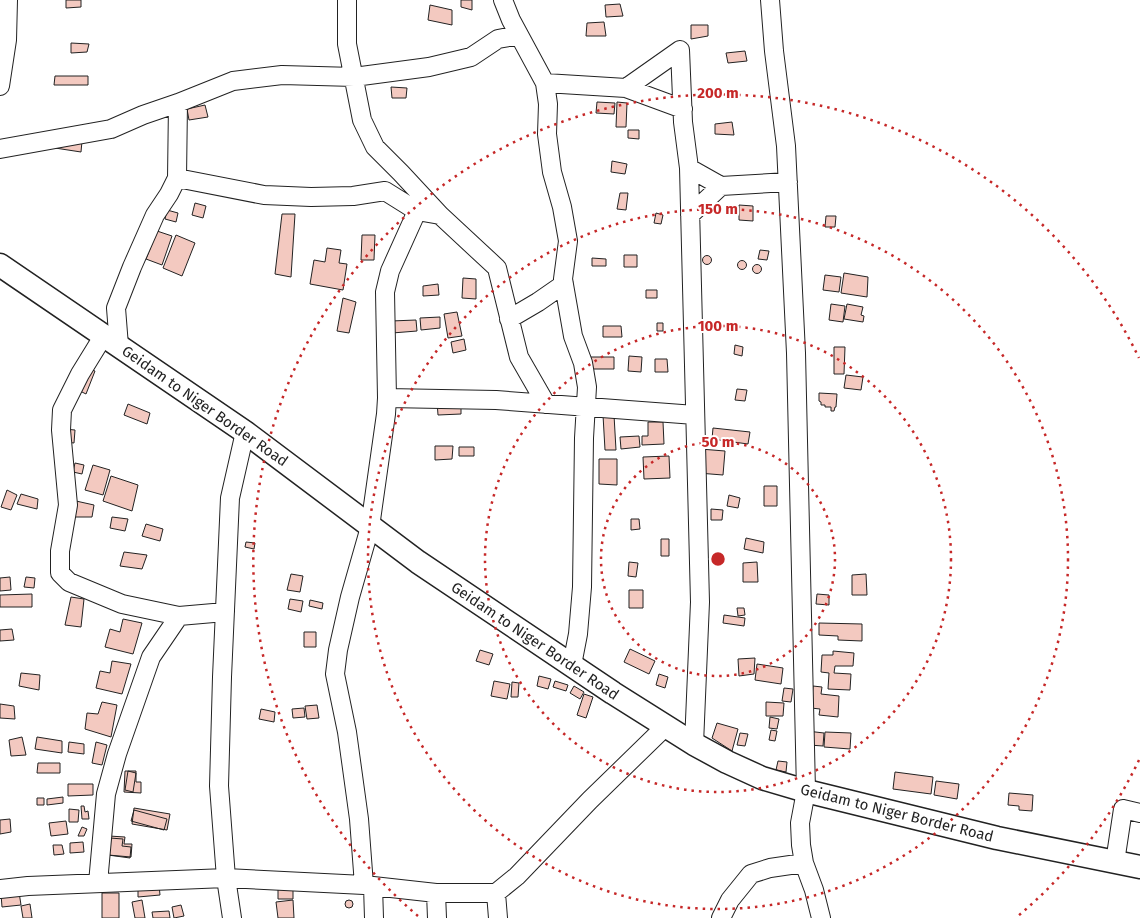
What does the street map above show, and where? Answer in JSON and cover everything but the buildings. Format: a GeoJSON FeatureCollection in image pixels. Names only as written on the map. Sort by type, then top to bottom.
{"type":"FeatureCollection","features":[{"type":"Feature","properties":{"kind":"main road","name":"Geidam to Niger Border Road"},"geometry":{"type":"LineString","coordinates":[[0,265],[245,432],[418,562],[572,666],[694,744],[727,762],[762,778],[806,791],[997,838],[1140,867]]}},
{"type":"Feature","properties":{"kind":"street"},"geometry":{"type":"LineString","coordinates":[[0,86],[7,40],[8,0]]}},
{"type":"Feature","properties":{"kind":"street"},"geometry":{"type":"LineString","coordinates":[[347,0],[347,44],[362,120],[374,147],[440,215],[497,268],[519,357],[546,404]]}},
{"type":"Feature","properties":{"kind":"street"},"geometry":{"type":"LineString","coordinates":[[504,0],[510,20],[545,83],[548,104],[547,134],[552,172],[562,207],[568,241],[563,279],[573,336],[583,363],[588,387],[584,438],[582,587],[578,634],[572,666]]}},
{"type":"Feature","properties":{"kind":"street"},"geometry":{"type":"LineString","coordinates":[[770,0],[774,51],[786,146],[796,353],[806,791],[800,823],[800,845],[821,918]]}},
{"type":"Feature","properties":{"kind":"street"},"geometry":{"type":"LineString","coordinates":[[0,149],[111,129],[143,115],[178,104],[233,80],[282,75],[354,77],[437,65],[471,57],[498,39],[519,35]]}},
{"type":"Feature","properties":{"kind":"street"},"geometry":{"type":"LineString","coordinates":[[626,88],[680,50],[683,122],[689,168],[700,602],[694,744]]}},
{"type":"Feature","properties":{"kind":"street"},"geometry":{"type":"LineString","coordinates":[[545,83],[626,88],[683,109]]}},
{"type":"Feature","properties":{"kind":"street"},"geometry":{"type":"LineString","coordinates":[[178,104],[177,178],[170,194],[156,215],[132,267],[116,308],[112,340],[80,374],[62,410],[61,430],[68,505],[60,551],[60,573],[69,582],[122,604],[179,616],[225,612]]}},
{"type":"Feature","properties":{"kind":"street"},"geometry":{"type":"LineString","coordinates":[[689,168],[721,186],[788,182]]}},
{"type":"Feature","properties":{"kind":"street"},"geometry":{"type":"LineString","coordinates":[[177,178],[264,195],[353,196],[385,191],[417,211],[440,215]]}},
{"type":"Feature","properties":{"kind":"street"},"geometry":{"type":"LineString","coordinates":[[690,215],[721,186]]}},
{"type":"Feature","properties":{"kind":"street"},"geometry":{"type":"LineString","coordinates":[[374,918],[347,732],[335,674],[338,650],[350,597],[370,527],[386,414],[385,292],[390,271],[417,211]]}},
{"type":"Feature","properties":{"kind":"street"},"geometry":{"type":"LineString","coordinates":[[510,319],[564,284]]}},
{"type":"Feature","properties":{"kind":"street"},"geometry":{"type":"LineString","coordinates":[[387,398],[496,400],[695,415]]}},
{"type":"Feature","properties":{"kind":"street"},"geometry":{"type":"LineString","coordinates":[[232,918],[226,878],[219,786],[230,498],[245,432]]}},
{"type":"Feature","properties":{"kind":"street"},"geometry":{"type":"LineString","coordinates":[[98,883],[106,794],[118,754],[151,657],[179,616]]}},
{"type":"Feature","properties":{"kind":"street"},"geometry":{"type":"LineString","coordinates":[[0,889],[28,886],[226,878],[369,886],[436,893],[496,893],[517,876],[590,800],[666,726]]}},
{"type":"Feature","properties":{"kind":"street"},"geometry":{"type":"LineString","coordinates":[[1115,862],[1123,810],[1140,813]]}},
{"type":"Feature","properties":{"kind":"street"},"geometry":{"type":"LineString","coordinates":[[721,918],[730,900],[751,874],[770,868],[804,863]]}},
{"type":"Feature","properties":{"kind":"street"},"geometry":{"type":"LineString","coordinates":[[436,893],[437,918]]}},
{"type":"Feature","properties":{"kind":"street"},"geometry":{"type":"LineString","coordinates":[[496,893],[498,918]]}}]}
